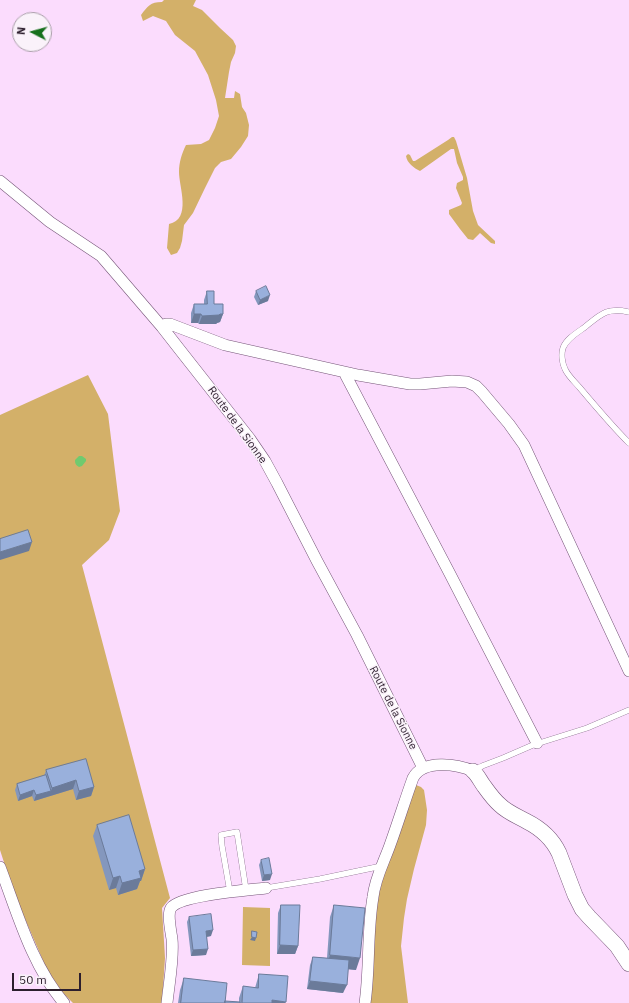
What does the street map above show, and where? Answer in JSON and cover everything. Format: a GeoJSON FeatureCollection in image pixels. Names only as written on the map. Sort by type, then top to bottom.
{"type":"FeatureCollection","features":[{"type":"Feature","properties":{"kind":"street","name":"Route de la Sionne"},"geometry":{"type":"LineString","coordinates":[[0,181],[50,222],[101,256],[162,327],[248,436],[265,461],[357,635],[424,768]]}},
{"type":"Feature","properties":{"kind":"street"},"geometry":{"type":"LineString","coordinates":[[162,327],[166,324],[170,324],[225,345],[344,372],[410,384],[452,381],[464,381],[473,384],[482,392],[509,424],[524,445],[629,671]]}},
{"type":"Feature","properties":{"kind":"street"},"geometry":{"type":"LineString","coordinates":[[344,372],[537,743]]}},
{"type":"Feature","properties":{"kind":"street"},"geometry":{"type":"LineString","coordinates":[[365,1003],[372,902],[375,886],[413,778],[424,768],[437,765],[466,768],[473,771],[478,776],[485,788],[501,806],[510,813],[543,832],[552,840],[556,846],[582,909],[617,946],[629,964]]}},
{"type":"Feature","properties":{"kind":"street"},"geometry":{"type":"LineString","coordinates":[[0,867],[4,887],[36,960],[55,992],[64,1003]]}},
{"type":"Feature","properties":{"kind":"street"},"geometry":{"type":"LineString","coordinates":[[167,1003],[172,956],[171,908],[180,902],[200,896],[266,888]]}},
{"type":"Feature","properties":{"kind":"lane"},"geometry":{"type":"LineString","coordinates":[[629,312],[611,310],[604,313],[570,339],[563,347],[562,354],[564,366],[568,375],[629,443]]}},
{"type":"Feature","properties":{"kind":"lane"},"geometry":{"type":"LineString","coordinates":[[473,771],[479,767],[537,743],[587,728],[629,710]]}},
{"type":"Feature","properties":{"kind":"lane"},"geometry":{"type":"LineString","coordinates":[[230,892],[221,835],[237,832],[246,890]]}},
{"type":"Feature","properties":{"kind":"lane"},"geometry":{"type":"LineString","coordinates":[[266,888],[377,867],[381,868]]}},
{"type":"Feature","properties":{"kind":"shaded area"},"geometry":{"type":"Polygon","coordinates":[[[164,0],[196,0],[193,6],[202,10],[233,40],[236,46],[231,62],[225,98],[234,98],[235,91],[240,94],[242,107],[246,113],[249,125],[248,136],[241,147],[231,159],[221,162],[215,168],[193,213],[184,225],[180,248],[177,253],[171,255],[167,248],[169,224],[176,221],[180,216],[183,202],[179,172],[182,154],[186,145],[201,144],[209,140],[219,116],[216,100],[208,75],[195,51],[175,35],[166,21],[153,16],[143,21],[141,15],[148,7],[164,0]]]}},
{"type":"Feature","properties":{"kind":"shaded area"},"geometry":{"type":"Polygon","coordinates":[[[454,137],[456,141],[467,178],[473,211],[478,225],[495,241],[495,244],[491,243],[480,233],[473,240],[468,239],[449,214],[449,210],[461,205],[462,203],[456,188],[457,183],[463,180],[463,177],[457,163],[454,149],[451,149],[420,171],[411,165],[407,159],[406,156],[408,154],[413,161],[415,161],[454,137]]]}},
{"type":"Feature","properties":{"kind":"shaded area"},"geometry":{"type":"Polygon","coordinates":[[[88,375],[108,414],[120,511],[109,540],[82,565],[170,898],[162,908],[165,958],[162,1003],[73,1003],[63,993],[45,965],[12,887],[0,850],[0,415],[88,375]]]}},
{"type":"Feature","properties":{"kind":"shaded area"},"geometry":{"type":"Polygon","coordinates":[[[79,456],[82,456],[86,459],[86,461],[79,467],[75,460],[79,456]]]}},
{"type":"Feature","properties":{"kind":"shaded area"},"geometry":{"type":"Polygon","coordinates":[[[416,785],[424,790],[427,810],[426,825],[407,899],[401,946],[408,1003],[368,1003],[377,893],[412,788],[416,785]]]}},
{"type":"Feature","properties":{"kind":"shaded area"},"geometry":{"type":"Polygon","coordinates":[[[243,907],[270,908],[270,966],[242,965],[243,907]]]}},
{"type":"Feature","properties":{"kind":"building"},"geometry":{"type":"Polygon","coordinates":[[[266,286],[270,295],[260,300],[256,291],[266,286]]]}},
{"type":"Feature","properties":{"kind":"building"},"geometry":{"type":"Polygon","coordinates":[[[207,291],[214,291],[214,304],[223,304],[223,314],[202,316],[201,314],[194,314],[194,304],[207,304],[207,291]]]}},
{"type":"Feature","properties":{"kind":"building"},"geometry":{"type":"Polygon","coordinates":[[[28,530],[32,542],[0,552],[0,539],[28,530]]]}},
{"type":"Feature","properties":{"kind":"building"},"geometry":{"type":"Polygon","coordinates":[[[86,759],[94,787],[79,791],[76,780],[52,788],[46,770],[86,759]]]}},
{"type":"Feature","properties":{"kind":"building"},"geometry":{"type":"Polygon","coordinates":[[[46,775],[51,791],[36,795],[34,790],[20,795],[17,784],[46,775]]]}},
{"type":"Feature","properties":{"kind":"building"},"geometry":{"type":"Polygon","coordinates":[[[129,815],[145,869],[139,871],[141,878],[122,883],[120,876],[113,878],[97,825],[129,815]]]}},
{"type":"Feature","properties":{"kind":"building"},"geometry":{"type":"Polygon","coordinates":[[[269,858],[272,874],[264,875],[261,860],[269,858]]]}},
{"type":"Feature","properties":{"kind":"building"},"geometry":{"type":"Polygon","coordinates":[[[281,905],[300,905],[298,946],[280,945],[281,905]]]}},
{"type":"Feature","properties":{"kind":"building"},"geometry":{"type":"Polygon","coordinates":[[[334,905],[365,908],[360,958],[330,955],[334,905]]]}},
{"type":"Feature","properties":{"kind":"building"},"geometry":{"type":"Polygon","coordinates":[[[211,914],[213,930],[206,931],[208,949],[193,950],[189,917],[211,914]]]}},
{"type":"Feature","properties":{"kind":"building"},"geometry":{"type":"Polygon","coordinates":[[[252,931],[257,932],[256,938],[252,937],[252,931]]]}},
{"type":"Feature","properties":{"kind":"building"},"geometry":{"type":"Polygon","coordinates":[[[313,957],[349,960],[347,985],[310,981],[313,957]]]}},
{"type":"Feature","properties":{"kind":"building"},"geometry":{"type":"Polygon","coordinates":[[[259,974],[288,976],[286,1002],[272,1000],[272,1003],[242,1003],[243,986],[258,988],[259,974]]]}},
{"type":"Feature","properties":{"kind":"building"},"geometry":{"type":"Polygon","coordinates":[[[184,978],[227,983],[225,1003],[181,1003],[184,978]]]}},
{"type":"Feature","properties":{"kind":"building"},"geometry":{"type":"Polygon","coordinates":[[[225,1001],[240,1002],[240,1003],[225,1003],[225,1001]]]}}]}
